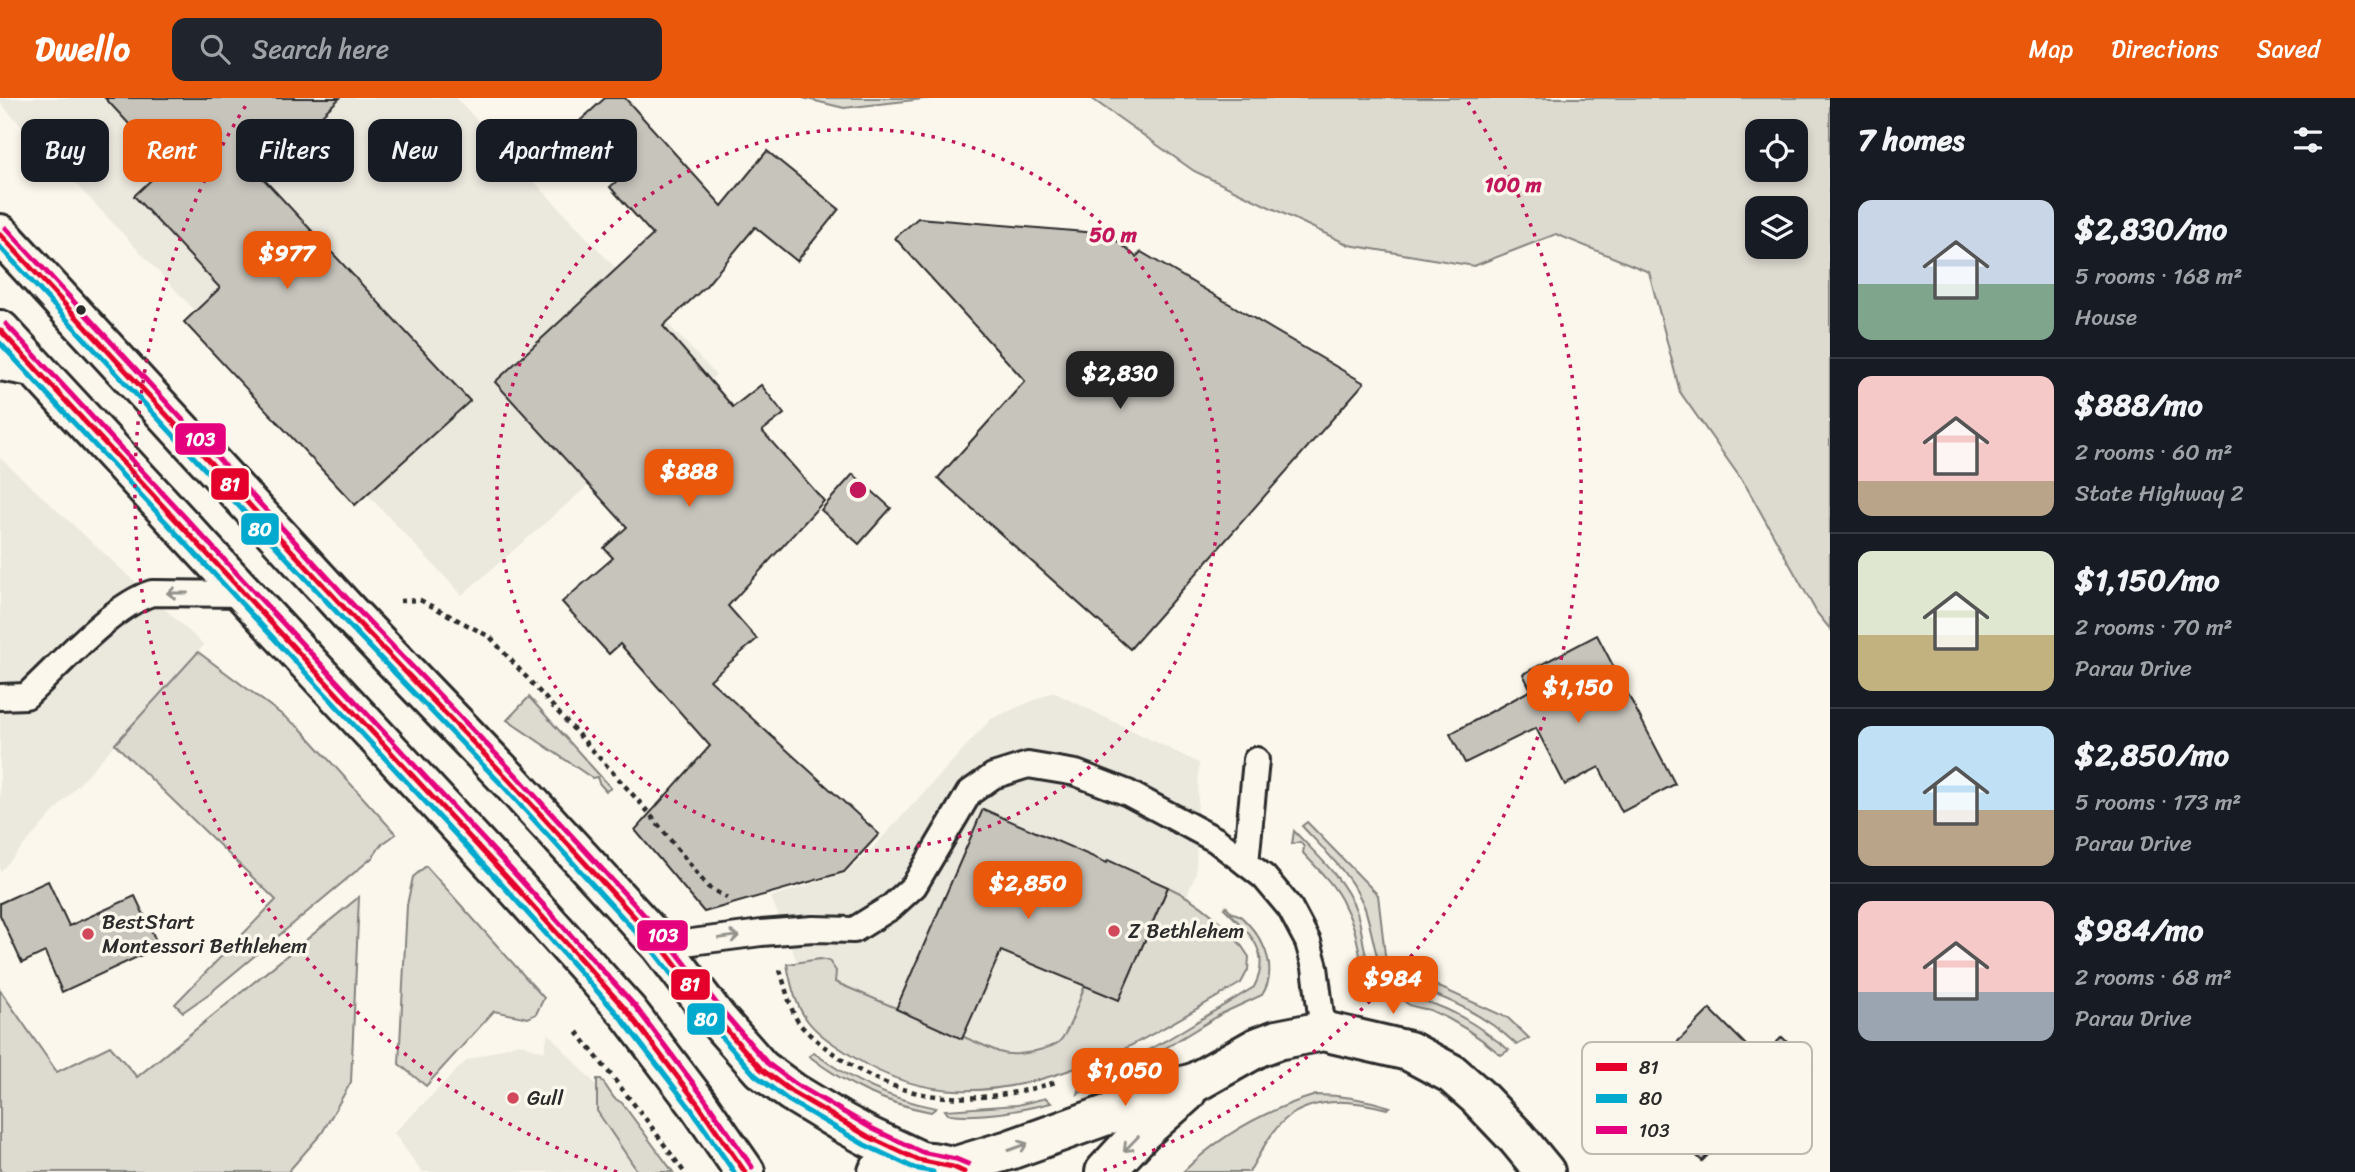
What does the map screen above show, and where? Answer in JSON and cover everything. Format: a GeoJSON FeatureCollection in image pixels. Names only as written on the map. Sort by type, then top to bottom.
{"type":"FeatureCollection","features":[{"type":"Feature","properties":{"kind":"main road"},"geometry":{"type":"LineString","coordinates":[[0,234],[661,946],[717,1019],[761,1069],[792,1092],[869,1137],[945,1166]]}},
{"type":"Feature","properties":{"kind":"main road"},"geometry":{"type":"LineString","coordinates":[[0,330],[628,1012],[698,1104],[745,1172]]}},
{"type":"Feature","properties":{"kind":"main road"},"geometry":{"type":"LineString","coordinates":[[878,1172],[889,1166],[945,1166],[1009,1150],[1174,1088],[1194,1083],[1277,1040],[1323,1031],[1409,1051],[1452,1074],[1517,1138],[1545,1172]]}},
{"type":"Feature","properties":{"kind":"main road"},"geometry":{"type":"LineString","coordinates":[[1105,1172],[1142,1132],[1182,1098],[1194,1083]]}},
{"type":"Feature","properties":{"kind":"lane"},"geometry":{"type":"LineString","coordinates":[[0,368],[42,376]]}},
{"type":"Feature","properties":{"kind":"lane"},"geometry":{"type":"LineString","coordinates":[[0,697],[26,696],[127,603],[152,593],[245,594]]}},
{"type":"Feature","properties":{"kind":"lane"},"geometry":{"type":"LineString","coordinates":[[1246,863],[1256,760]]}},
{"type":"Feature","properties":{"kind":"lane"},"geometry":{"type":"LineString","coordinates":[[661,946],[761,933],[813,929],[854,930],[891,907],[914,886],[969,793],[993,776],[1028,765],[1076,773],[1128,793],[1216,840],[1276,888],[1300,924],[1308,942],[1315,967],[1323,1031]]}},
{"type":"Feature","properties":{"kind":"path"},"geometry":{"type":"LineString","coordinates":[[420,600],[490,637],[644,807],[708,887],[735,901]]}},
{"type":"Feature","properties":{"kind":"path"},"geometry":{"type":"LineString","coordinates":[[778,965],[797,1021],[825,1048],[859,1072],[934,1097],[969,1100],[1034,1089],[1058,1082]]}},
{"type":"Feature","properties":{"kind":"path"},"geometry":{"type":"LineString","coordinates":[[577,1032],[684,1172]]}},
{"type":"Feature","properties":{"kind":"shaded area"},"geometry":{"type":"Polygon","coordinates":[[[0,98],[456,98],[476,119],[476,182],[535,182],[716,375],[462,595],[74,182],[109,182],[109,119],[21,119],[21,125],[0,103],[0,98]]]}},
{"type":"Feature","properties":{"kind":"shaded area"},"geometry":{"type":"Polygon","coordinates":[[[803,98],[932,98],[844,108],[803,98]]]}},
{"type":"Feature","properties":{"kind":"shaded area"},"geometry":{"type":"Polygon","coordinates":[[[1091,98],[1830,98],[1830,629],[1817,613],[1746,486],[1680,392],[1649,272],[1556,234],[1474,266],[1349,245],[1194,171],[1091,98]]]}},
{"type":"Feature","properties":{"kind":"shaded area"},"geometry":{"type":"Polygon","coordinates":[[[0,458],[204,645],[0,872],[0,458]]]}},
{"type":"Feature","properties":{"kind":"shaded area"},"geometry":{"type":"Polygon","coordinates":[[[198,652],[301,729],[396,834],[381,845],[373,857],[210,993],[183,1012],[175,1004],[276,900],[115,744],[198,652]]]}},
{"type":"Feature","properties":{"kind":"shaded area","name":"Z Bethlehem"},"geometry":{"type":"Polygon","coordinates":[[[1053,692],[1199,763],[1196,874],[1187,895],[1218,922],[1098,1053],[1004,1078],[831,1001],[797,962],[771,897],[846,873],[870,851],[991,719],[1053,692]]]}},
{"type":"Feature","properties":{"kind":"shaded area"},"geometry":{"type":"Polygon","coordinates":[[[529,697],[611,788],[606,791],[597,777],[592,778],[507,720],[529,697]]]}},
{"type":"Feature","properties":{"kind":"shaded area"},"geometry":{"type":"Polygon","coordinates":[[[1307,822],[1378,895],[1386,963],[1508,1018],[1529,1038],[1517,1045],[1469,1010],[1388,977],[1378,961],[1359,895],[1336,863],[1302,826],[1307,822]]]}},
{"type":"Feature","properties":{"kind":"shaded area"},"geometry":{"type":"Polygon","coordinates":[[[1294,831],[1329,868],[1351,899],[1359,918],[1366,958],[1377,981],[1397,993],[1456,1014],[1509,1050],[1501,1055],[1449,1019],[1410,1005],[1395,995],[1392,999],[1373,987],[1364,974],[1354,928],[1344,905],[1331,884],[1303,853],[1304,847],[1300,842],[1292,844],[1294,831]]]}},
{"type":"Feature","properties":{"kind":"shaded area"},"geometry":{"type":"Polygon","coordinates":[[[426,866],[544,998],[536,1014],[528,1018],[494,1011],[426,1086],[399,1064],[407,905],[413,877],[426,866]]]}},
{"type":"Feature","properties":{"kind":"shaded area"},"geometry":{"type":"Polygon","coordinates":[[[1168,887],[1213,916],[1242,946],[1249,957],[1248,970],[1241,983],[1120,1051],[1042,1079],[988,1089],[961,1090],[907,1082],[881,1072],[826,1039],[808,1021],[795,998],[787,964],[820,959],[829,961],[836,971],[835,982],[999,1052],[1019,1054],[1053,1046],[1063,1037],[1085,985],[1119,1000],[1168,887]]]}},
{"type":"Feature","properties":{"kind":"shaded area"},"geometry":{"type":"Polygon","coordinates":[[[359,897],[351,1082],[322,1133],[288,1172],[0,1172],[0,990],[57,1072],[110,1046],[137,1077],[359,897]]]}},
{"type":"Feature","properties":{"kind":"shaded area"},"geometry":{"type":"Polygon","coordinates":[[[1226,906],[1250,926],[1265,950],[1269,977],[1262,995],[1223,1013],[1136,1066],[1127,1063],[1121,1067],[1119,1075],[1078,1094],[1080,1087],[1165,1041],[1254,987],[1261,963],[1259,953],[1249,934],[1224,908],[1226,906]]]}},
{"type":"Feature","properties":{"kind":"shaded area","name":"Gull"},"geometry":{"type":"Polygon","coordinates":[[[548,1033],[596,1085],[597,1111],[638,1172],[422,1172],[394,1133],[466,1061],[518,1043],[544,1052],[548,1033]]]}},
{"type":"Feature","properties":{"kind":"shaded area"},"geometry":{"type":"Polygon","coordinates":[[[814,1053],[872,1088],[936,1108],[931,1112],[897,1104],[866,1092],[809,1056],[814,1053]]]}},
{"type":"Feature","properties":{"kind":"shaded area"},"geometry":{"type":"Polygon","coordinates":[[[597,1079],[601,1079],[614,1098],[622,1103],[673,1172],[638,1172],[597,1111],[597,1079]]]}},
{"type":"Feature","properties":{"kind":"shaded area"},"geometry":{"type":"Polygon","coordinates":[[[1316,1095],[1353,1098],[1390,1107],[1387,1109],[1338,1102],[1314,1105],[1291,1115],[1278,1126],[1249,1172],[1183,1172],[1212,1146],[1245,1125],[1279,1108],[1316,1095]]]}},
{"type":"Feature","properties":{"kind":"shaded area"},"geometry":{"type":"Polygon","coordinates":[[[1046,1098],[1051,1103],[1000,1113],[961,1115],[948,1114],[945,1110],[1017,1105],[1046,1098]]]}},
{"type":"Feature","properties":{"kind":"building"},"geometry":{"type":"Polygon","coordinates":[[[105,98],[340,98],[318,119],[236,119],[236,182],[266,182],[470,401],[355,505],[184,322],[220,288],[134,196],[149,182],[222,182],[222,119],[124,119],[105,98]]]}},
{"type":"Feature","properties":{"kind":"building"},"geometry":{"type":"Polygon","coordinates":[[[605,98],[625,98],[722,206],[767,151],[839,209],[797,261],[755,227],[706,286],[663,326],[733,407],[761,385],[784,414],[762,431],[824,501],[728,606],[757,639],[710,680],[879,834],[844,872],[704,912],[635,830],[710,746],[620,644],[609,654],[562,602],[613,558],[604,548],[627,527],[495,382],[653,235],[610,187],[616,182],[637,182],[637,119],[582,119],[605,98]]]}},
{"type":"Feature","properties":{"kind":"building"},"geometry":{"type":"Polygon","coordinates":[[[918,218],[1109,234],[1136,257],[1141,252],[1364,383],[1130,649],[938,478],[1025,381],[895,238],[918,218]]]}},
{"type":"Feature","properties":{"kind":"building"},"geometry":{"type":"Polygon","coordinates":[[[853,474],[891,508],[859,544],[821,510],[853,474]]]}},
{"type":"Feature","properties":{"kind":"building"},"geometry":{"type":"Polygon","coordinates":[[[1597,635],[1675,784],[1622,812],[1599,767],[1565,785],[1536,728],[1465,763],[1450,734],[1531,690],[1523,674],[1597,635]]]}},
{"type":"Feature","properties":{"kind":"building"},"geometry":{"type":"Polygon","coordinates":[[[983,809],[1168,887],[1119,1000],[1001,951],[962,1039],[896,1009],[983,809]]]}},
{"type":"Feature","properties":{"kind":"building"},"geometry":{"type":"Polygon","coordinates":[[[48,881],[69,926],[135,896],[159,947],[62,992],[45,952],[22,963],[0,915],[0,903],[48,881]]]}},
{"type":"Feature","properties":{"kind":"building"},"geometry":{"type":"Polygon","coordinates":[[[1710,1009],[1743,1042],[1677,1042],[1710,1009]]]}},
{"type":"Feature","properties":{"kind":"building"},"geometry":{"type":"Polygon","coordinates":[[[1695,1154],[1709,1154],[1702,1161],[1695,1154]]]}},
{"type":"Feature","properties":{"kind":"transit line","name":"103"},"geometry":{"type":"LineString","coordinates":[[6,228],[667,940],[767,1063],[797,1085],[873,1129],[921,1152],[968,1164]]}},
{"type":"Feature","properties":{"kind":"transit line","name":"81"},"geometry":{"type":"LineString","coordinates":[[0,234],[661,946],[717,1019],[761,1069],[792,1092],[869,1137],[918,1160],[964,1172]]}},
{"type":"Feature","properties":{"kind":"transit line","name":"80"},"geometry":{"type":"LineString","coordinates":[[0,247],[343,619],[504,787],[654,952],[710,1024],[755,1075],[788,1100],[865,1145],[914,1168],[933,1172]]}},
{"type":"Feature","properties":{"kind":"transit line","name":"103"},"geometry":{"type":"LineString","coordinates":[[6,324],[635,1006],[752,1167]]}},
{"type":"Feature","properties":{"kind":"transit line","name":"81"},"geometry":{"type":"LineString","coordinates":[[0,330],[628,1012],[698,1104],[745,1172]]}},
{"type":"Feature","properties":{"kind":"transit line","name":"80"},"geometry":{"type":"LineString","coordinates":[[0,343],[506,889],[621,1018],[691,1109],[734,1172]]}},
{"type":"Feature","properties":{"kind":"place","name":"Z Bethlehem"},"geometry":{"type":"Point","coordinates":[1114,931]}},
{"type":"Feature","properties":{"kind":"place","name":"BestStart Montessori Bethlehem"},"geometry":{"type":"Point","coordinates":[88,934]}},
{"type":"Feature","properties":{"kind":"place","name":"Gull"},"geometry":{"type":"Point","coordinates":[513,1098]}}]}
